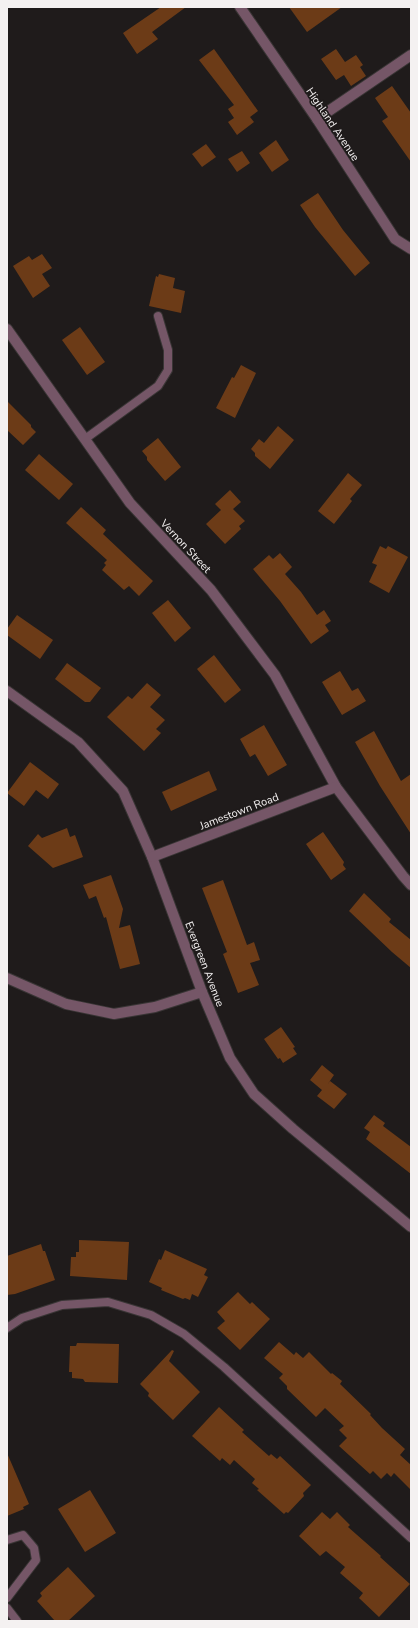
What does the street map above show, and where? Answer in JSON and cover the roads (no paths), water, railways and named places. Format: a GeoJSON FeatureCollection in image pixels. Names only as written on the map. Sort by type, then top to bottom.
{"type":"FeatureCollection","features":[{"type":"Feature","properties":{"kind":"street","name":"Highland Avenue"},"geometry":{"type":"LineString","coordinates":[[240,7],[395,239],[411,249]]}},
{"type":"Feature","properties":{"kind":"street"},"geometry":{"type":"LineString","coordinates":[[316,119],[411,55]]}},
{"type":"Feature","properties":{"kind":"street","name":"Vernon Street"},"geometry":{"type":"LineString","coordinates":[[7,329],[130,503],[211,590],[275,675],[336,787],[411,885]]}},
{"type":"Feature","properties":{"kind":"street","name":"Evergreen Avenue"},"geometry":{"type":"LineString","coordinates":[[7,691],[78,742],[123,791],[152,857],[202,992],[230,1058],[254,1094],[293,1129],[411,1227]]}},
{"type":"Feature","properties":{"kind":"street","name":"Jamestown Road"},"geometry":{"type":"LineString","coordinates":[[152,857],[336,787]]}},
{"type":"Feature","properties":{"kind":"street"},"geometry":{"type":"LineString","coordinates":[[7,978],[66,1004],[114,1014],[155,1007],[202,992]]}},
{"type":"Feature","properties":{"kind":"lane"},"geometry":{"type":"LineString","coordinates":[[85,439],[158,386],[168,370],[168,350],[158,316]]}},
{"type":"Feature","properties":{"kind":"lane"},"geometry":{"type":"LineString","coordinates":[[7,1328],[22,1318],[62,1305],[108,1302],[151,1315],[184,1334],[224,1367],[411,1538]]}},
{"type":"Feature","properties":{"kind":"lane"},"geometry":{"type":"LineString","coordinates":[[7,1540],[23,1535],[34,1548],[36,1560],[7,1598]]}},
{"type":"Feature","properties":{"kind":"lane"},"geometry":{"type":"LineString","coordinates":[[7,1608],[17,1621]]}}]}
